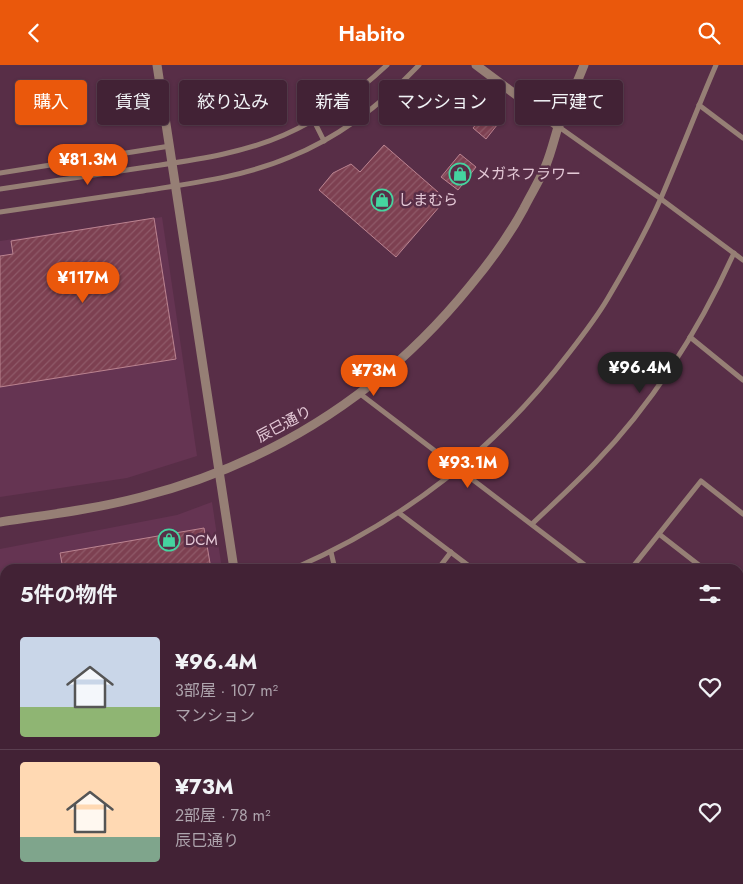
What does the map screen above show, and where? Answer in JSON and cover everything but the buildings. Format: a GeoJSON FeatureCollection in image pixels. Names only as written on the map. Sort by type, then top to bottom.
{"type":"FeatureCollection","features":[{"type":"Feature","properties":{"kind":"street"},"geometry":{"type":"LineString","coordinates":[[157,65],[233,564]]}},
{"type":"Feature","properties":{"kind":"street"},"geometry":{"type":"LineString","coordinates":[[369,82],[387,65]]}},
{"type":"Feature","properties":{"kind":"street"},"geometry":{"type":"LineString","coordinates":[[0,212],[176,186],[261,168],[291,157],[324,141],[354,123],[381,102],[419,65]]}},
{"type":"Feature","properties":{"kind":"street"},"geometry":{"type":"LineString","coordinates":[[476,65],[743,260]]}},
{"type":"Feature","properties":{"kind":"street","name":"辰巳通り"},"geometry":{"type":"LineString","coordinates":[[0,522],[140,497],[219,472],[317,423],[359,393],[423,339],[452,308],[506,237],[546,165],[584,65]]}},
{"type":"Feature","properties":{"kind":"street"},"geometry":{"type":"LineString","coordinates":[[304,564],[330,552],[399,513],[458,469],[497,434],[528,402],[587,329],[608,299],[661,199],[716,65]]}},
{"type":"Feature","properties":{"kind":"street"},"geometry":{"type":"LineString","coordinates":[[699,105],[743,138]]}},
{"type":"Feature","properties":{"kind":"street"},"geometry":{"type":"LineString","coordinates":[[0,189],[225,154],[283,136],[306,125]]}},
{"type":"Feature","properties":{"kind":"street"},"geometry":{"type":"LineString","coordinates":[[316,125],[324,141]]}},
{"type":"Feature","properties":{"kind":"street"},"geometry":{"type":"LineString","coordinates":[[0,173],[170,146]]}},
{"type":"Feature","properties":{"kind":"street"},"geometry":{"type":"LineString","coordinates":[[532,524],[596,463],[657,388],[690,337],[719,286],[734,253]]}},
{"type":"Feature","properties":{"kind":"street"},"geometry":{"type":"LineString","coordinates":[[690,337],[743,380]]}},
{"type":"Feature","properties":{"kind":"street"},"geometry":{"type":"LineString","coordinates":[[359,393],[584,564]]}},
{"type":"Feature","properties":{"kind":"street"},"geometry":{"type":"LineString","coordinates":[[635,564],[701,481],[743,514]]}},
{"type":"Feature","properties":{"kind":"street"},"geometry":{"type":"LineString","coordinates":[[399,513],[467,564]]}},
{"type":"Feature","properties":{"kind":"street"},"geometry":{"type":"LineString","coordinates":[[659,534],[698,564]]}},
{"type":"Feature","properties":{"kind":"street"},"geometry":{"type":"LineString","coordinates":[[330,552],[333,564]]}},
{"type":"Feature","properties":{"kind":"street"},"geometry":{"type":"LineString","coordinates":[[442,564],[451,552]]}},
{"type":"Feature","properties":{"kind":"shaded area"},"geometry":{"type":"Polygon","coordinates":[[[162,217],[197,456],[127,478],[0,497],[0,241],[162,217]]]}},
{"type":"Feature","properties":{"kind":"shaded area"},"geometry":{"type":"Polygon","coordinates":[[[212,502],[221,564],[0,564],[0,549],[177,515],[212,502]]]}},
{"type":"Feature","properties":{"kind":"place","name":"メガネフラワー"},"geometry":{"type":"Point","coordinates":[460,174]}},
{"type":"Feature","properties":{"kind":"place","name":"しまむら"},"geometry":{"type":"Point","coordinates":[382,200]}},
{"type":"Feature","properties":{"kind":"place","name":"DCM"},"geometry":{"type":"Point","coordinates":[169,540]}}]}
